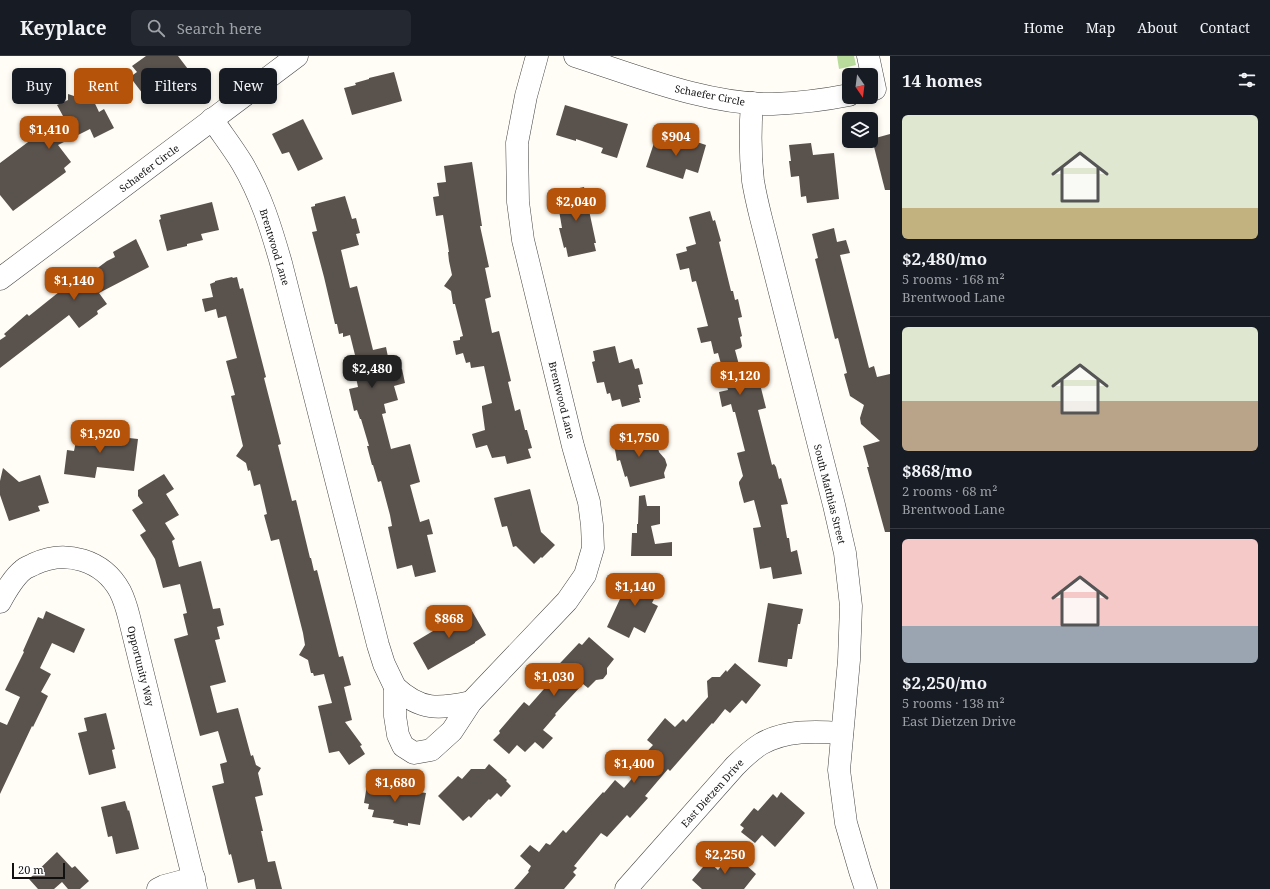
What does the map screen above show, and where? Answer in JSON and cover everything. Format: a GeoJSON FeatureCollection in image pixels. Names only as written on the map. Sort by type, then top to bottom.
{"type":"FeatureCollection","features":[{"type":"Feature","properties":{"kind":"street","name":"Schaefer Circle"},"geometry":{"type":"LineString","coordinates":[[0,279],[297,56]]}},
{"type":"Feature","properties":{"kind":"street","name":"Brentwood Lane"},"geometry":{"type":"LineString","coordinates":[[395,687],[395,716],[398,734],[403,746],[414,753],[431,750],[452,731],[471,702],[567,601],[585,575],[593,548],[589,502],[573,446],[523,240],[518,202],[517,143],[526,96],[537,56]]}},
{"type":"Feature","properties":{"kind":"street","name":"Schaefer Circle"},"geometry":{"type":"LineString","coordinates":[[576,56],[675,88],[724,99],[772,104],[842,96]]}},
{"type":"Feature","properties":{"kind":"street"},"geometry":{"type":"LineString","coordinates":[[868,56],[879,88]]}},
{"type":"Feature","properties":{"kind":"street","name":"South Matthias Street"},"geometry":{"type":"LineString","coordinates":[[752,103],[750,125],[753,181],[845,553],[852,606],[849,660],[839,770],[846,823],[866,889]]}},
{"type":"Feature","properties":{"kind":"street","name":"Brentwood Lane"},"geometry":{"type":"LineString","coordinates":[[212,119],[242,162],[268,216],[282,264],[384,664],[395,687],[404,695],[416,702],[429,706],[446,707],[471,702]]}},
{"type":"Feature","properties":{"kind":"street","name":"Opportunity Way"},"geometry":{"type":"LineString","coordinates":[[0,602],[11,584],[23,570],[42,561],[59,558],[74,558],[87,562],[101,571],[120,591],[129,617],[195,883]]}},
{"type":"Feature","properties":{"kind":"street","name":"East Dietzen Drive"},"geometry":{"type":"LineString","coordinates":[[626,889],[749,752],[780,736],[799,732],[822,731],[842,733]]}},
{"type":"Feature","properties":{"kind":"street"},"geometry":{"type":"LineString","coordinates":[[158,889],[164,886],[195,883]]}},
{"type":"Feature","properties":{"kind":"green space"},"geometry":{"type":"Polygon","coordinates":[[[837,56],[854,56],[856,65],[839,69],[837,56]]]}},
{"type":"Feature","properties":{"kind":"building"},"geometry":{"type":"Polygon","coordinates":[[[146,56],[178,56],[187,68],[141,68],[141,91],[133,81],[133,75],[137,72],[132,66],[146,56]]]}},
{"type":"Feature","properties":{"kind":"building"},"geometry":{"type":"Polygon","coordinates":[[[394,72],[402,101],[352,115],[344,88],[356,85],[355,83],[369,78],[394,72]]]}},
{"type":"Feature","properties":{"kind":"building"},"geometry":{"type":"Polygon","coordinates":[[[68,94],[74,96],[74,104],[95,104],[99,112],[104,109],[114,128],[94,138],[90,129],[58,145],[71,162],[64,168],[66,172],[13,211],[0,195],[0,163],[63,116],[57,105],[66,104],[68,94]]]}},
{"type":"Feature","properties":{"kind":"building"},"geometry":{"type":"Polygon","coordinates":[[[565,105],[628,124],[617,158],[601,153],[603,148],[576,139],[576,141],[556,135],[565,105]]]}},
{"type":"Feature","properties":{"kind":"building"},"geometry":{"type":"Polygon","coordinates":[[[303,119],[323,159],[298,171],[289,152],[282,154],[272,134],[303,119]]]}},
{"type":"Feature","properties":{"kind":"building"},"geometry":{"type":"Polygon","coordinates":[[[890,134],[890,190],[885,190],[874,148],[878,148],[878,137],[890,134]]]}},
{"type":"Feature","properties":{"kind":"building"},"geometry":{"type":"Polygon","coordinates":[[[656,137],[668,141],[668,139],[683,143],[685,138],[706,145],[698,173],[686,169],[683,179],[646,167],[656,137]]]}},
{"type":"Feature","properties":{"kind":"building"},"geometry":{"type":"Polygon","coordinates":[[[811,143],[813,155],[834,153],[839,199],[807,203],[806,196],[801,197],[799,176],[791,177],[789,145],[811,143]]]}},
{"type":"Feature","properties":{"kind":"building"},"geometry":{"type":"Polygon","coordinates":[[[472,162],[482,226],[480,226],[489,267],[485,268],[491,297],[485,299],[492,333],[499,331],[511,381],[508,382],[515,411],[520,409],[525,430],[527,430],[532,448],[528,449],[531,458],[507,464],[505,456],[492,458],[487,445],[476,448],[472,434],[485,430],[482,406],[492,403],[484,366],[471,368],[470,362],[466,363],[463,353],[456,355],[453,341],[460,340],[460,337],[463,336],[455,304],[453,304],[451,291],[444,286],[452,275],[443,215],[436,216],[433,197],[439,196],[437,183],[446,182],[444,166],[472,162]]]}},
{"type":"Feature","properties":{"kind":"building"},"geometry":{"type":"Polygon","coordinates":[[[584,187],[596,243],[594,243],[596,251],[568,257],[559,228],[562,228],[556,193],[584,187]]]}},
{"type":"Feature","properties":{"kind":"building"},"geometry":{"type":"Polygon","coordinates":[[[345,196],[352,219],[356,218],[360,233],[356,234],[359,245],[341,250],[350,288],[357,286],[373,350],[386,347],[391,372],[402,369],[405,383],[394,386],[398,400],[384,404],[386,413],[382,414],[391,449],[410,444],[420,482],[410,485],[420,522],[429,519],[433,534],[427,535],[436,572],[415,577],[412,565],[397,569],[388,527],[392,526],[390,515],[381,481],[378,482],[372,465],[367,446],[369,446],[361,419],[357,410],[354,411],[349,389],[358,387],[354,368],[358,367],[350,335],[343,337],[343,333],[339,334],[337,324],[335,324],[312,232],[317,231],[311,207],[315,206],[315,204],[345,196]]]}},
{"type":"Feature","properties":{"kind":"building"},"geometry":{"type":"Polygon","coordinates":[[[212,202],[219,230],[201,234],[203,240],[167,251],[159,220],[161,219],[160,215],[212,202]]]}},
{"type":"Feature","properties":{"kind":"building"},"geometry":{"type":"Polygon","coordinates":[[[710,211],[713,221],[715,220],[721,241],[719,242],[731,291],[733,291],[735,300],[738,299],[742,317],[738,318],[742,336],[740,337],[742,346],[741,348],[735,350],[742,376],[757,372],[766,408],[758,410],[772,465],[774,464],[776,467],[779,479],[781,478],[788,504],[781,505],[787,538],[789,538],[791,552],[797,550],[802,574],[773,579],[771,567],[760,569],[753,528],[761,527],[754,500],[744,503],[739,484],[743,476],[737,453],[745,451],[735,412],[733,412],[731,404],[722,407],[719,392],[728,390],[718,353],[714,354],[711,341],[701,343],[697,328],[708,326],[696,281],[692,282],[689,268],[680,270],[676,254],[687,251],[686,247],[696,244],[689,217],[710,211]]]}},
{"type":"Feature","properties":{"kind":"building"},"geometry":{"type":"Polygon","coordinates":[[[834,228],[837,242],[846,240],[850,253],[840,255],[869,368],[874,366],[877,377],[890,374],[890,532],[885,532],[867,467],[869,467],[863,446],[880,441],[861,424],[860,418],[864,405],[850,396],[844,374],[847,373],[838,338],[835,339],[815,259],[818,258],[812,234],[834,228]]]}},
{"type":"Feature","properties":{"kind":"building"},"geometry":{"type":"Polygon","coordinates":[[[136,239],[149,267],[99,293],[107,304],[97,311],[98,314],[79,328],[69,315],[0,368],[0,340],[6,336],[4,334],[27,314],[29,316],[69,284],[72,287],[107,261],[115,257],[113,252],[136,239]]]}},
{"type":"Feature","properties":{"kind":"building"},"geometry":{"type":"Polygon","coordinates":[[[237,277],[240,289],[243,288],[266,377],[264,378],[281,444],[278,445],[292,501],[296,500],[310,558],[314,571],[317,570],[339,657],[343,656],[351,685],[344,687],[352,720],[345,722],[362,745],[360,746],[365,754],[349,765],[339,751],[329,753],[318,706],[332,703],[324,674],[314,676],[313,673],[311,673],[308,660],[299,655],[305,645],[303,633],[279,539],[271,541],[264,515],[267,514],[260,484],[254,486],[250,470],[248,471],[246,463],[236,456],[243,446],[231,396],[235,395],[226,361],[237,358],[226,316],[218,318],[216,309],[205,312],[202,299],[213,297],[210,284],[215,281],[237,277]]]}},
{"type":"Feature","properties":{"kind":"building"},"geometry":{"type":"Polygon","coordinates":[[[615,346],[619,363],[632,359],[635,369],[639,368],[643,384],[638,385],[641,398],[639,398],[640,402],[622,407],[620,399],[612,401],[610,393],[607,394],[604,382],[597,383],[592,362],[595,361],[593,351],[615,346]]]}},
{"type":"Feature","properties":{"kind":"building"},"geometry":{"type":"Polygon","coordinates":[[[635,427],[639,444],[656,440],[659,452],[665,459],[667,465],[664,473],[665,478],[630,487],[627,476],[625,477],[620,460],[617,461],[612,433],[635,427]]]}},
{"type":"Feature","properties":{"kind":"building"},"geometry":{"type":"Polygon","coordinates":[[[89,431],[111,434],[111,436],[138,439],[134,471],[97,467],[95,478],[64,474],[67,450],[74,451],[78,432],[88,433],[89,431]]]}},
{"type":"Feature","properties":{"kind":"building"},"geometry":{"type":"Polygon","coordinates":[[[3,468],[19,482],[40,475],[49,503],[38,506],[40,511],[9,521],[0,495],[0,481],[3,468]]]}},
{"type":"Feature","properties":{"kind":"building"},"geometry":{"type":"Polygon","coordinates":[[[164,474],[174,489],[166,494],[179,515],[165,523],[175,539],[172,541],[179,567],[201,561],[213,609],[220,608],[224,625],[217,627],[220,639],[215,640],[226,682],[210,686],[217,713],[238,708],[251,756],[253,755],[256,765],[261,768],[258,773],[263,795],[255,797],[268,862],[275,861],[282,889],[256,889],[254,879],[238,883],[231,854],[229,855],[212,786],[224,783],[220,764],[227,762],[218,731],[200,736],[174,639],[188,635],[183,614],[187,613],[180,584],[163,588],[155,559],[140,535],[146,531],[132,510],[143,503],[138,496],[138,490],[164,474]]]}},
{"type":"Feature","properties":{"kind":"building"},"geometry":{"type":"Polygon","coordinates":[[[530,489],[541,532],[555,545],[534,564],[516,546],[513,547],[507,526],[502,527],[494,498],[530,489]]]}},
{"type":"Feature","properties":{"kind":"building"},"geometry":{"type":"Polygon","coordinates":[[[645,495],[647,506],[660,506],[660,524],[651,526],[655,544],[672,542],[672,556],[631,556],[632,533],[637,533],[639,496],[645,495]]]}},
{"type":"Feature","properties":{"kind":"building"},"geometry":{"type":"Polygon","coordinates":[[[632,573],[660,587],[652,603],[658,606],[645,633],[634,627],[629,638],[607,627],[632,573]]]}},
{"type":"Feature","properties":{"kind":"building"},"geometry":{"type":"Polygon","coordinates":[[[768,603],[803,609],[800,624],[798,624],[792,659],[788,659],[787,667],[758,662],[768,603]]]}},
{"type":"Feature","properties":{"kind":"building"},"geometry":{"type":"Polygon","coordinates":[[[46,611],[85,629],[74,653],[52,643],[40,668],[51,674],[41,692],[48,696],[0,794],[0,722],[7,725],[20,697],[5,690],[24,652],[23,651],[38,617],[43,619],[46,611]]]}},
{"type":"Feature","properties":{"kind":"building"},"geometry":{"type":"Polygon","coordinates":[[[451,611],[456,620],[472,611],[486,635],[428,670],[413,643],[443,625],[439,617],[451,611]]]}},
{"type":"Feature","properties":{"kind":"building"},"geometry":{"type":"Polygon","coordinates":[[[589,637],[614,659],[607,668],[607,674],[603,679],[596,680],[588,688],[583,684],[555,714],[556,715],[543,730],[553,738],[543,749],[535,742],[525,752],[517,745],[509,754],[493,740],[500,733],[499,731],[524,702],[529,706],[551,681],[547,677],[579,643],[582,645],[589,637]]]}},
{"type":"Feature","properties":{"kind":"building"},"geometry":{"type":"Polygon","coordinates":[[[735,663],[761,685],[746,704],[742,700],[730,713],[725,709],[670,771],[668,769],[645,796],[648,798],[630,818],[627,815],[607,837],[601,833],[574,866],[577,868],[573,872],[576,875],[564,889],[514,889],[529,872],[528,871],[531,866],[520,856],[530,845],[539,852],[546,843],[550,845],[563,830],[566,833],[615,780],[624,788],[645,763],[640,759],[653,745],[647,740],[665,718],[675,727],[683,719],[686,722],[708,697],[707,681],[712,677],[720,677],[735,663]]]}},
{"type":"Feature","properties":{"kind":"building"},"geometry":{"type":"Polygon","coordinates":[[[106,713],[115,749],[112,750],[116,768],[89,775],[78,733],[87,731],[84,718],[106,713]]]}},
{"type":"Feature","properties":{"kind":"building"},"geometry":{"type":"Polygon","coordinates":[[[489,764],[507,780],[506,781],[511,786],[501,797],[497,793],[490,800],[489,799],[471,818],[469,816],[463,821],[438,796],[458,776],[462,779],[471,769],[485,769],[489,764]]]}},
{"type":"Feature","properties":{"kind":"building"},"geometry":{"type":"Polygon","coordinates":[[[368,779],[413,788],[413,791],[426,793],[420,825],[408,823],[408,826],[393,823],[394,820],[372,817],[374,810],[368,809],[369,804],[364,803],[368,779]]]}},
{"type":"Feature","properties":{"kind":"building"},"geometry":{"type":"Polygon","coordinates":[[[781,792],[805,813],[775,847],[762,835],[755,843],[741,832],[744,828],[740,825],[754,808],[758,811],[773,794],[777,798],[781,792]]]}},
{"type":"Feature","properties":{"kind":"building"},"geometry":{"type":"Polygon","coordinates":[[[125,801],[128,811],[129,810],[139,849],[116,854],[112,836],[108,837],[101,807],[125,801]]]}},
{"type":"Feature","properties":{"kind":"building"},"geometry":{"type":"Polygon","coordinates":[[[57,852],[72,868],[75,866],[89,881],[80,889],[68,889],[62,882],[54,889],[38,889],[29,879],[57,852]]]}},
{"type":"Feature","properties":{"kind":"building"},"geometry":{"type":"Polygon","coordinates":[[[733,853],[756,874],[744,889],[702,889],[692,880],[708,861],[718,870],[733,853]]]}}]}
